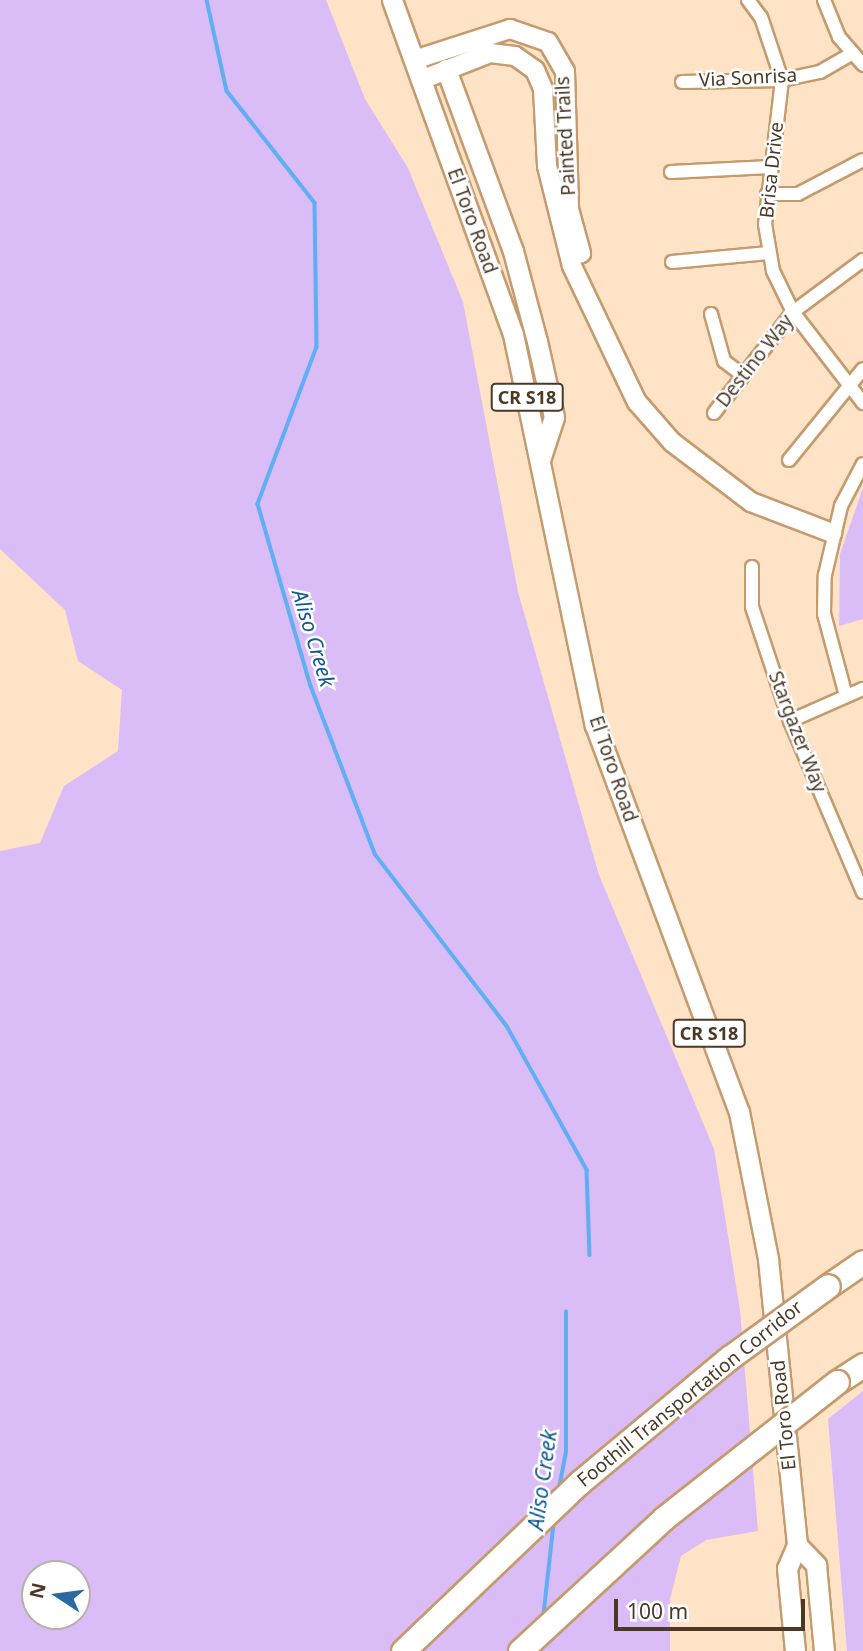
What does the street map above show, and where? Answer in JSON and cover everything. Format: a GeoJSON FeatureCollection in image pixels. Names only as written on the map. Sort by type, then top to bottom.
{"type":"FeatureCollection","features":[{"type":"Feature","properties":{"kind":"highway","name":"Foothill Transportation Corridor"},"geometry":{"type":"LineString","coordinates":[[403,1651],[580,1482],[729,1358],[863,1262]]}},
{"type":"Feature","properties":{"kind":"highway"},"geometry":{"type":"LineString","coordinates":[[520,1651],[664,1518],[837,1382],[863,1365]]}},
{"type":"Feature","properties":{"kind":"main road","name":"El Toro Road"},"geometry":{"type":"LineString","coordinates":[[392,0],[513,334],[596,725],[739,1112],[751,1161],[768,1259],[797,1545],[787,1568],[796,1651]]}},
{"type":"Feature","properties":{"kind":"main road"},"geometry":{"type":"LineString","coordinates":[[446,69],[513,251],[537,341],[554,417],[540,460]]}},
{"type":"Feature","properties":{"kind":"main road","name":"El Toro Road"},"geometry":{"type":"LineString","coordinates":[[797,1545],[816,1565],[824,1651]]}},
{"type":"Feature","properties":{"kind":"street","name":"Brisa Drive"},"geometry":{"type":"LineString","coordinates":[[748,0],[761,17],[782,80],[767,194],[769,253],[793,312],[863,403]]}},
{"type":"Feature","properties":{"kind":"street"},"geometry":{"type":"LineString","coordinates":[[824,0],[851,54],[863,65]]}},
{"type":"Feature","properties":{"kind":"street","name":"Painted Trails"},"geometry":{"type":"LineString","coordinates":[[414,61],[510,29],[548,42],[565,71],[569,209],[585,291]]}},
{"type":"Feature","properties":{"kind":"street","name":"Painted Trails"},"geometry":{"type":"LineString","coordinates":[[421,80],[490,53],[515,56],[535,70],[543,89],[557,211],[585,291],[638,402],[672,442],[751,502],[832,533]]}},
{"type":"Feature","properties":{"kind":"street","name":"Via Sonrisa"},"geometry":{"type":"LineString","coordinates":[[682,82],[782,80],[820,72],[851,54]]}},
{"type":"Feature","properties":{"kind":"street"},"geometry":{"type":"LineString","coordinates":[[767,194],[798,194],[863,160]]}},
{"type":"Feature","properties":{"kind":"street"},"geometry":{"type":"LineString","coordinates":[[671,172],[770,167]]}},
{"type":"Feature","properties":{"kind":"street"},"geometry":{"type":"LineString","coordinates":[[671,262],[769,253]]}},
{"type":"Feature","properties":{"kind":"street","name":"Destino Way"},"geometry":{"type":"LineString","coordinates":[[714,413],[741,374],[793,312],[863,260]]}},
{"type":"Feature","properties":{"kind":"street"},"geometry":{"type":"LineString","coordinates":[[711,314],[724,360],[741,374]]}},
{"type":"Feature","properties":{"kind":"street"},"geometry":{"type":"LineString","coordinates":[[789,460],[847,383],[863,369]]}},
{"type":"Feature","properties":{"kind":"street"},"geometry":{"type":"LineString","coordinates":[[846,696],[824,614],[832,533],[863,464]]}},
{"type":"Feature","properties":{"kind":"street","name":"Stargazer Way"},"geometry":{"type":"LineString","coordinates":[[752,567],[752,607],[790,721],[863,892]]}},
{"type":"Feature","properties":{"kind":"street"},"geometry":{"type":"LineString","coordinates":[[790,721],[863,689]]}},
{"type":"Feature","properties":{"kind":"shaded area"},"geometry":{"type":"Polygon","coordinates":[[[0,0],[326,0],[365,99],[408,168],[463,302],[518,592],[599,875],[714,1149],[740,1310],[758,1531],[706,1540],[681,1556],[670,1599],[670,1651],[0,1651],[0,851],[40,843],[64,786],[118,751],[122,690],[78,661],[65,610],[0,549],[0,0]]]}},
{"type":"Feature","properties":{"kind":"shaded area"},"geometry":{"type":"Polygon","coordinates":[[[863,488],[863,619],[839,626],[840,554],[863,488]]]}},
{"type":"Feature","properties":{"kind":"shaded area"},"geometry":{"type":"Polygon","coordinates":[[[863,1391],[863,1651],[847,1651],[828,1419],[863,1391]]]}},
{"type":"Feature","properties":{"kind":"waterway","name":"Aliso Creek"},"geometry":{"type":"LineString","coordinates":[[207,0],[227,91],[315,203],[317,347],[258,504],[311,686],[375,854],[507,1026],[587,1170],[590,1255]]}},
{"type":"Feature","properties":{"kind":"waterway","name":"Aliso Creek"},"geometry":{"type":"LineString","coordinates":[[559,1488],[566,1452],[566,1312]]}},
{"type":"Feature","properties":{"kind":"waterway","name":"Aliso Creek"},"geometry":{"type":"LineString","coordinates":[[543,1619],[554,1519]]}}]}
